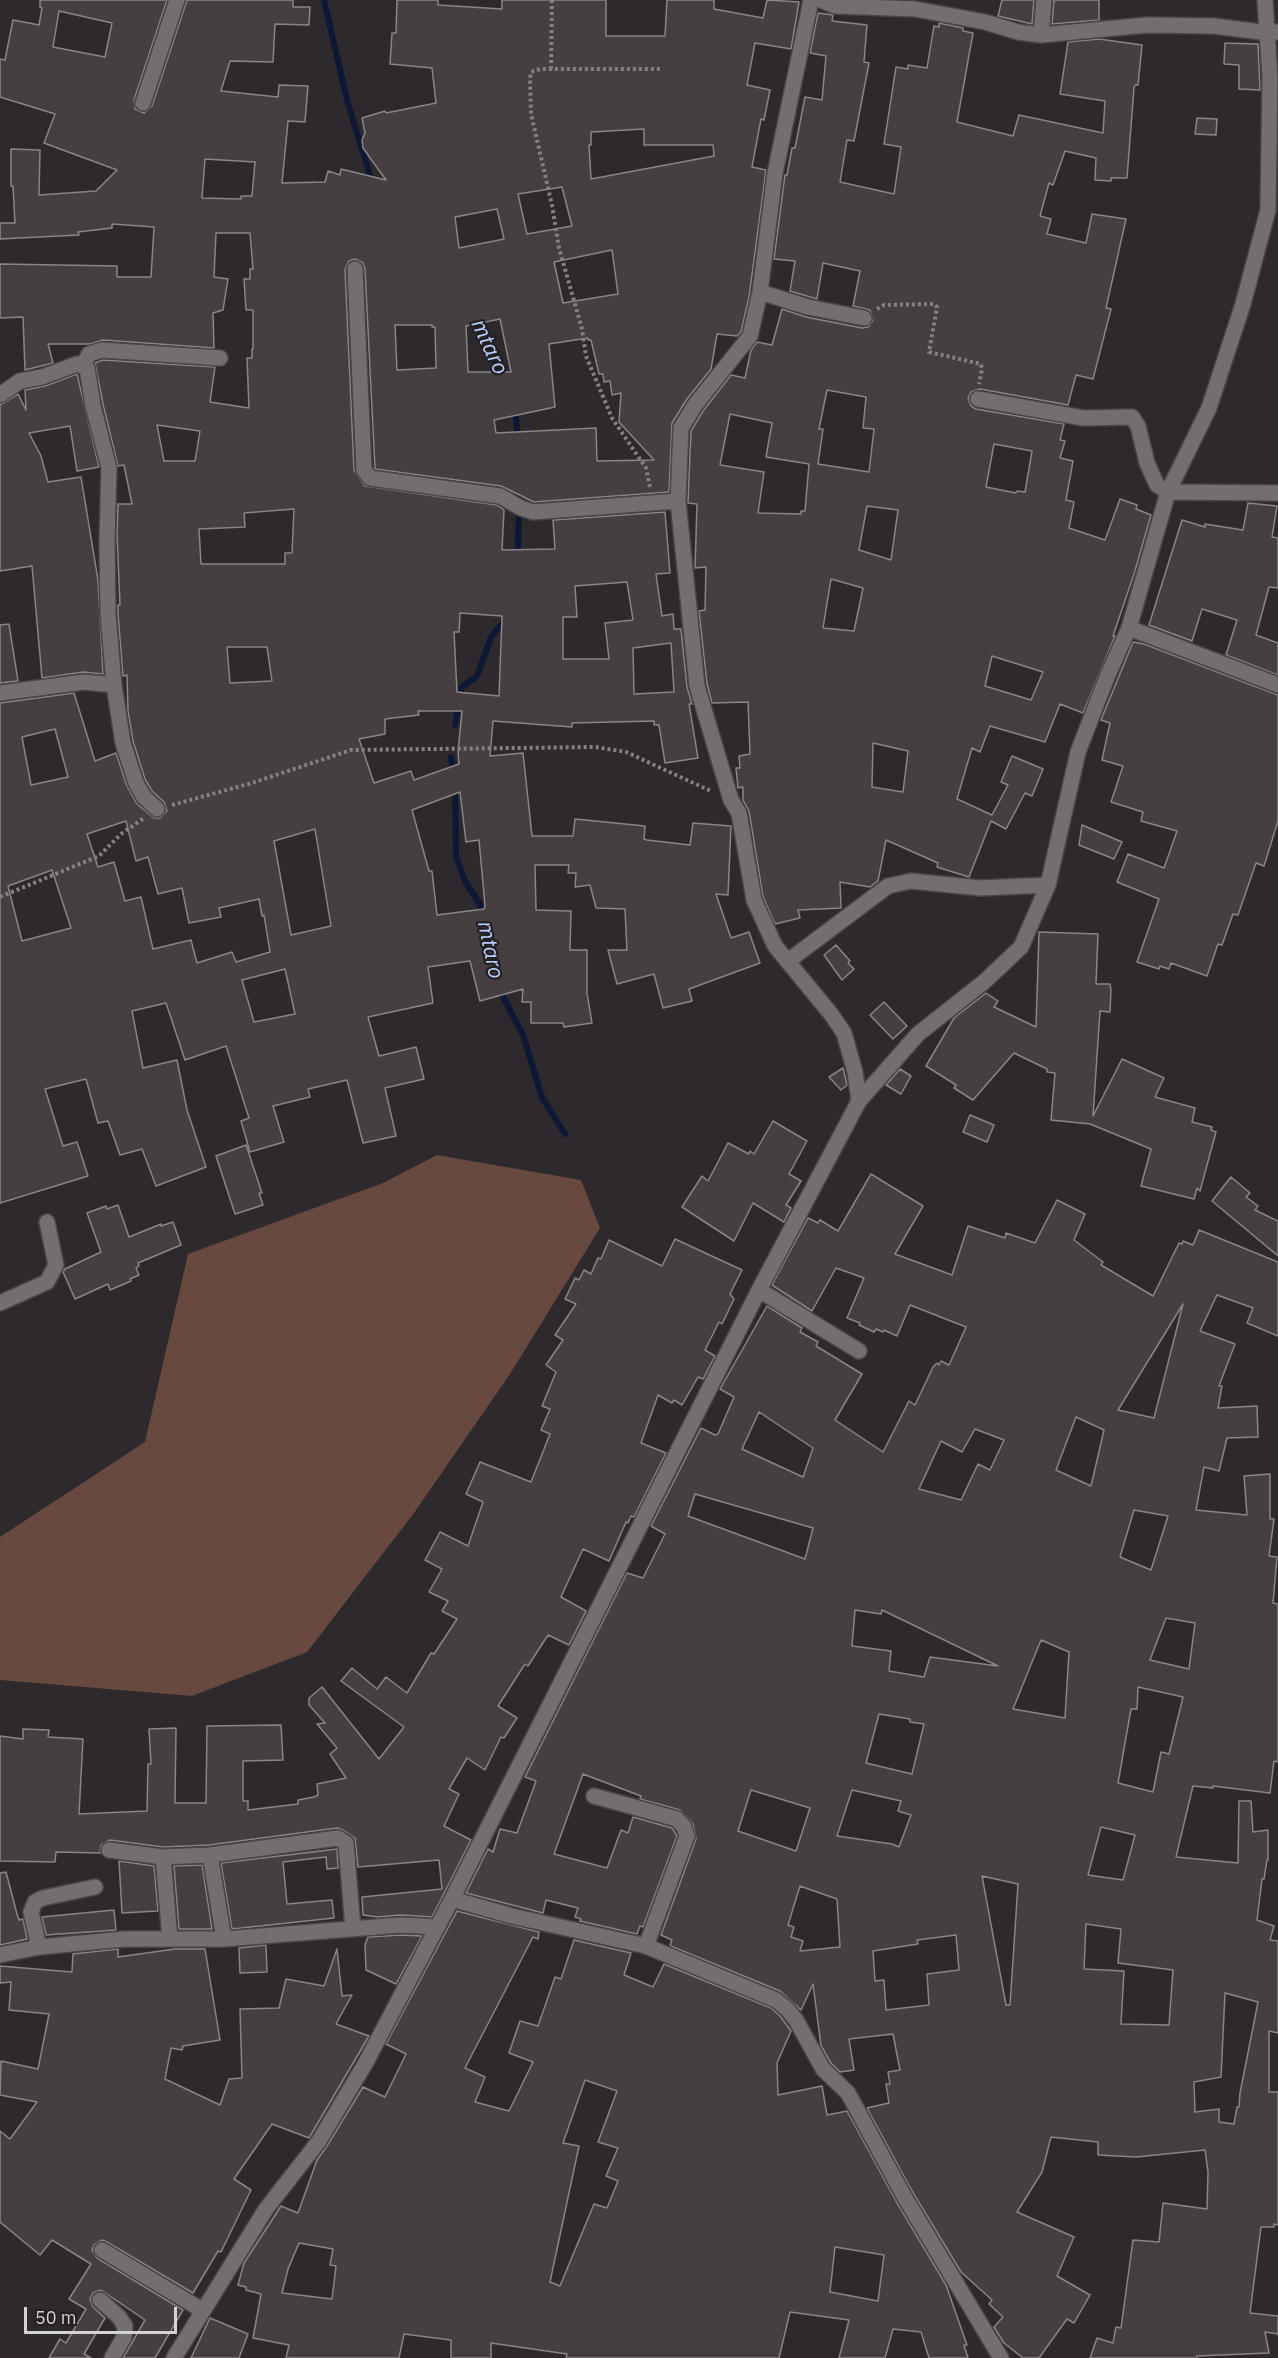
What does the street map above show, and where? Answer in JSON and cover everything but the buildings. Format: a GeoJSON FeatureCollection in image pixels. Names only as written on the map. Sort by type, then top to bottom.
{"type":"FeatureCollection","features":[{"type":"Feature","properties":{"kind":"street"},"geometry":{"type":"LineString","coordinates":[[142,103],[177,0]]}},
{"type":"Feature","properties":{"kind":"street"},"geometry":{"type":"LineString","coordinates":[[811,0],[775,173],[760,292],[750,336],[691,411],[681,429],[678,501],[697,686],[731,800],[739,813],[754,900],[775,946],[844,1033],[855,1072],[859,1101]]}},
{"type":"Feature","properties":{"kind":"street"},"geometry":{"type":"LineString","coordinates":[[821,0],[835,6],[915,9],[1041,35],[1147,25],[1214,26],[1273,33]]}},
{"type":"Feature","properties":{"kind":"street"},"geometry":{"type":"LineString","coordinates":[[1041,35],[1044,0]]}},
{"type":"Feature","properties":{"kind":"street"},"geometry":{"type":"LineString","coordinates":[[174,2358],[266,2209],[320,2141],[365,2064],[452,1899],[759,1290],[859,1101],[918,1034],[984,982],[1021,947],[1048,885],[1078,752],[1129,628],[1168,492],[1209,408],[1273,210],[1270,78],[1273,33],[1265,0]]}},
{"type":"Feature","properties":{"kind":"street"},"geometry":{"type":"LineString","coordinates":[[355,269],[364,470],[370,478],[500,496],[533,512],[678,501]]}},
{"type":"Feature","properties":{"kind":"street"},"geometry":{"type":"LineString","coordinates":[[760,292],[808,307],[864,318]]}},
{"type":"Feature","properties":{"kind":"street"},"geometry":{"type":"LineString","coordinates":[[83,366],[89,354],[102,350],[220,358]]}},
{"type":"Feature","properties":{"kind":"street"},"geometry":{"type":"LineString","coordinates":[[0,395],[20,381],[42,377],[77,364],[87,368],[93,406],[110,468],[107,540],[108,614],[114,685],[123,743],[136,783],[144,797],[157,809]]}},
{"type":"Feature","properties":{"kind":"street"},"geometry":{"type":"LineString","coordinates":[[978,399],[1083,418],[1132,417],[1138,426],[1147,463],[1157,485],[1168,492],[1278,493]]}},
{"type":"Feature","properties":{"kind":"street"},"geometry":{"type":"LineString","coordinates":[[1129,628],[1278,685]]}},
{"type":"Feature","properties":{"kind":"street"},"geometry":{"type":"LineString","coordinates":[[0,693],[84,682],[114,685]]}},
{"type":"Feature","properties":{"kind":"street"},"geometry":{"type":"LineString","coordinates":[[788,961],[888,886],[911,881],[980,888],[1048,885]]}},
{"type":"Feature","properties":{"kind":"street"},"geometry":{"type":"LineString","coordinates":[[0,1303],[47,1282],[56,1265],[47,1222]]}},
{"type":"Feature","properties":{"kind":"street"},"geometry":{"type":"LineString","coordinates":[[759,1290],[859,1351]]}},
{"type":"Feature","properties":{"kind":"street"},"geometry":{"type":"LineString","coordinates":[[594,1796],[677,1820],[684,1827],[687,1836],[646,1946]]}},
{"type":"Feature","properties":{"kind":"street"},"geometry":{"type":"LineString","coordinates":[[109,1850],[163,1857],[210,1855],[338,1838],[346,1843],[353,1929]]}},
{"type":"Feature","properties":{"kind":"street"},"geometry":{"type":"LineString","coordinates":[[210,1855],[224,1938]]}},
{"type":"Feature","properties":{"kind":"street"},"geometry":{"type":"LineString","coordinates":[[163,1857],[170,1940]]}},
{"type":"Feature","properties":{"kind":"street"},"geometry":{"type":"LineString","coordinates":[[39,1947],[32,1912],[35,1902],[43,1898],[95,1887]]}},
{"type":"Feature","properties":{"kind":"street"},"geometry":{"type":"LineString","coordinates":[[452,1899],[512,1916],[646,1946],[776,2000],[787,2009],[796,2020],[823,2069],[848,2093],[904,2196],[1001,2358]]}},
{"type":"Feature","properties":{"kind":"street"},"geometry":{"type":"LineString","coordinates":[[0,1955],[39,1947],[125,1939],[224,1938],[401,1925],[437,1927]]}},
{"type":"Feature","properties":{"kind":"street"},"geometry":{"type":"LineString","coordinates":[[102,2250],[202,2310]]}},
{"type":"Feature","properties":{"kind":"street"},"geometry":{"type":"LineString","coordinates":[[100,2300],[119,2317],[125,2326],[124,2337],[112,2358]]}},
{"type":"Feature","properties":{"kind":"path"},"geometry":{"type":"LineString","coordinates":[[551,69],[552,0]]}},
{"type":"Feature","properties":{"kind":"path"},"geometry":{"type":"LineString","coordinates":[[651,502],[650,481],[646,468],[612,418],[585,356],[582,329],[559,248],[552,205],[531,114],[530,79],[531,72],[551,69],[661,69]]}},
{"type":"Feature","properties":{"kind":"path"},"geometry":{"type":"LineString","coordinates":[[864,318],[884,305],[934,304],[937,307],[929,352],[981,364],[976,396],[978,399]]}},
{"type":"Feature","properties":{"kind":"path"},"geometry":{"type":"LineString","coordinates":[[0,897],[99,856],[121,834],[157,809],[252,783],[351,750],[596,747],[626,752],[663,771],[731,800]]}},
{"type":"Feature","properties":{"kind":"shaded area"},"geometry":{"type":"Polygon","coordinates":[[[437,1155],[581,1180],[600,1228],[510,1374],[414,1513],[307,1652],[192,1696],[0,1680],[0,1537],[145,1442],[188,1254],[383,1183],[437,1155]]]}},
{"type":"Feature","properties":{"kind":"waterway","name":"mtaro"},"geometry":{"type":"LineString","coordinates":[[324,0],[347,100],[372,182]]}},
{"type":"Feature","properties":{"kind":"waterway","name":"mtaro"},"geometry":{"type":"LineString","coordinates":[[476,317],[483,340],[504,379]]}},
{"type":"Feature","properties":{"kind":"waterway","name":"mtaro"},"geometry":{"type":"LineString","coordinates":[[515,407],[518,439]]}},
{"type":"Feature","properties":{"kind":"waterway","name":"mtaro"},"geometry":{"type":"LineString","coordinates":[[518,556],[519,488]]}},
{"type":"Feature","properties":{"kind":"waterway","name":"mtaro"},"geometry":{"type":"LineString","coordinates":[[455,725],[462,687],[477,676],[491,637],[507,618]]}},
{"type":"Feature","properties":{"kind":"waterway","name":"mtaro"},"geometry":{"type":"LineString","coordinates":[[451,757],[454,774]]}},
{"type":"Feature","properties":{"kind":"waterway","name":"mtaro"},"geometry":{"type":"LineString","coordinates":[[455,787],[456,856],[466,883],[480,904],[482,918]]}},
{"type":"Feature","properties":{"kind":"waterway","name":"mtaro"},"geometry":{"type":"LineString","coordinates":[[499,989],[523,1035],[542,1097],[565,1134]]}}]}
